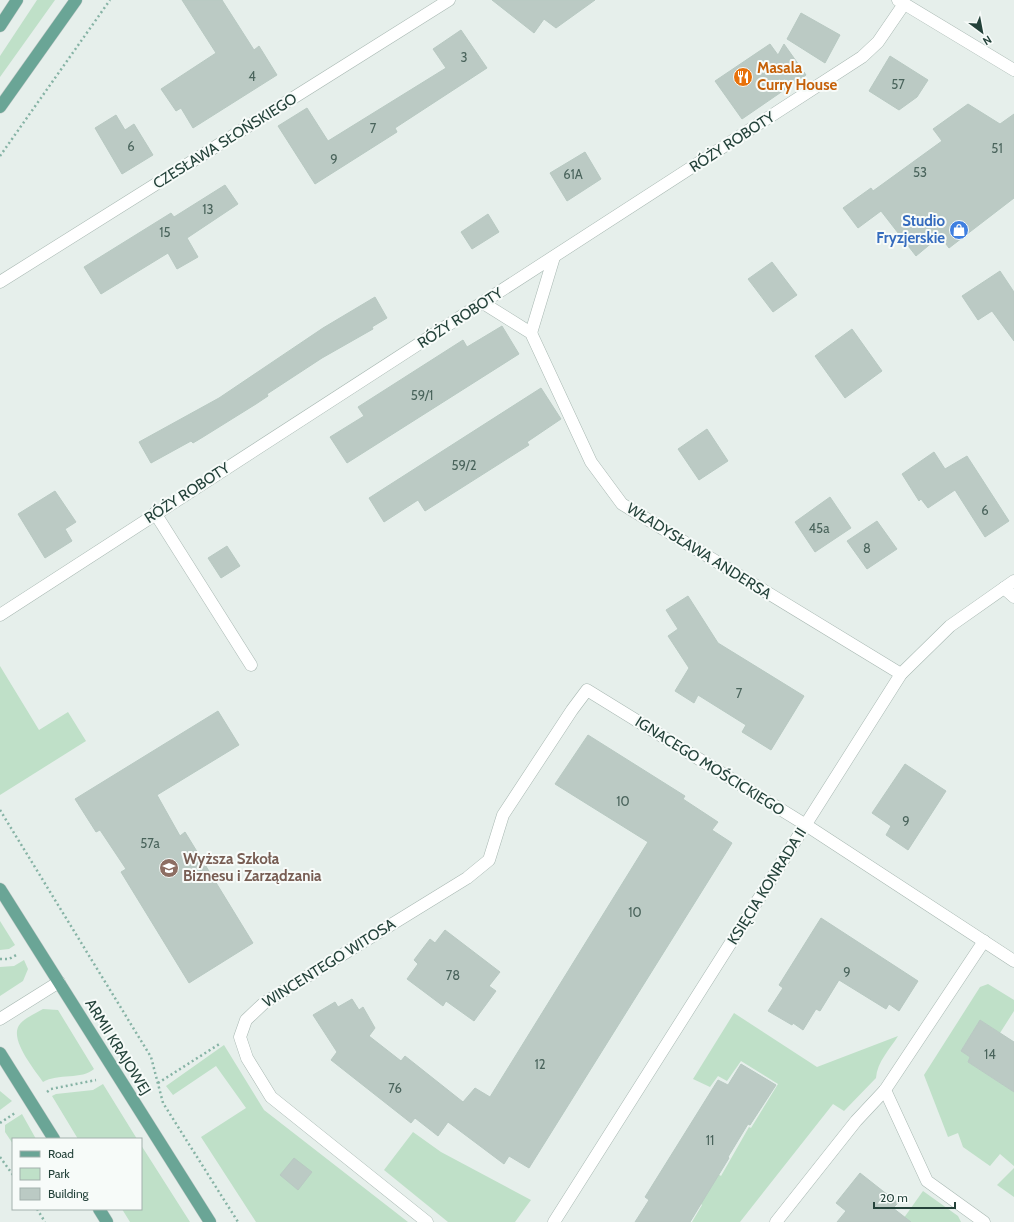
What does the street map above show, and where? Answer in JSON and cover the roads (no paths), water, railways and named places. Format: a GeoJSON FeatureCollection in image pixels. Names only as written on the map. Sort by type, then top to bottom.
{"type":"FeatureCollection","features":[{"type":"Feature","properties":{"kind":"main road"},"geometry":{"type":"LineString","coordinates":[[0,26],[17,0]]}},
{"type":"Feature","properties":{"kind":"main road"},"geometry":{"type":"LineString","coordinates":[[0,107],[76,0]]}},
{"type":"Feature","properties":{"kind":"main road","name":"ARMII KRAJOWEJ"},"geometry":{"type":"LineString","coordinates":[[0,889],[210,1222]]}},
{"type":"Feature","properties":{"kind":"main road"},"geometry":{"type":"LineString","coordinates":[[0,1053],[53,1138]]}},
{"type":"Feature","properties":{"kind":"main road"},"geometry":{"type":"LineString","coordinates":[[99,1210],[107,1222]]}},
{"type":"Feature","properties":{"kind":"street","name":"CZESŁAWA SŁOŃSKIEGO"},"geometry":{"type":"LineString","coordinates":[[0,282],[449,0]]}},
{"type":"Feature","properties":{"kind":"street"},"geometry":{"type":"LineString","coordinates":[[901,2],[1014,70]]}},
{"type":"Feature","properties":{"kind":"street","name":"RÓŻY ROBOTY"},"geometry":{"type":"LineString","coordinates":[[0,615],[862,57],[882,38],[901,2]]}},
{"type":"Feature","properties":{"kind":"street"},"geometry":{"type":"LineString","coordinates":[[483,303],[531,333],[554,257]]}},
{"type":"Feature","properties":{"kind":"street","name":"WŁADYSŁAWA ANDERSA"},"geometry":{"type":"LineString","coordinates":[[531,333],[591,462],[622,504],[901,674]]}},
{"type":"Feature","properties":{"kind":"street"},"geometry":{"type":"LineString","coordinates":[[155,514],[250,665]]}},
{"type":"Feature","properties":{"kind":"street"},"geometry":{"type":"LineString","coordinates":[[1009,584],[1014,597]]}},
{"type":"Feature","properties":{"kind":"street","name":"KSIĘCIA KONRADA II"},"geometry":{"type":"LineString","coordinates":[[554,1222],[901,674],[950,626],[1009,584]]}},
{"type":"Feature","properties":{"kind":"street","name":"IGNACEGO MOŚCICKIEGO"},"geometry":{"type":"LineString","coordinates":[[558,730],[587,690],[806,825],[1014,961]]}},
{"type":"Feature","properties":{"kind":"street","name":"WINCENTEGO WITOSA"},"geometry":{"type":"LineString","coordinates":[[427,1222],[271,1097],[247,1058],[240,1037],[246,1020],[264,1003],[467,878],[488,860],[503,815],[558,730]]}},
{"type":"Feature","properties":{"kind":"street"},"geometry":{"type":"LineString","coordinates":[[776,1222],[856,1121],[885,1090],[984,941]]}},
{"type":"Feature","properties":{"kind":"street"},"geometry":{"type":"LineString","coordinates":[[0,1019],[59,982]]}},
{"type":"Feature","properties":{"kind":"street"},"geometry":{"type":"LineString","coordinates":[[885,1090],[907,1142],[927,1181],[984,1222]]}},
{"type":"Feature","properties":{"kind":"place","name":"Masala Curry House"},"geometry":{"type":"Point","coordinates":[743,77]}},
{"type":"Feature","properties":{"kind":"place","name":"Studio Fryzjerskie"},"geometry":{"type":"Point","coordinates":[959,230]}},
{"type":"Feature","properties":{"kind":"place","name":"Wyższa Szkoła Biznesu i Zarządzania"},"geometry":{"type":"Point","coordinates":[169,868]}}]}
